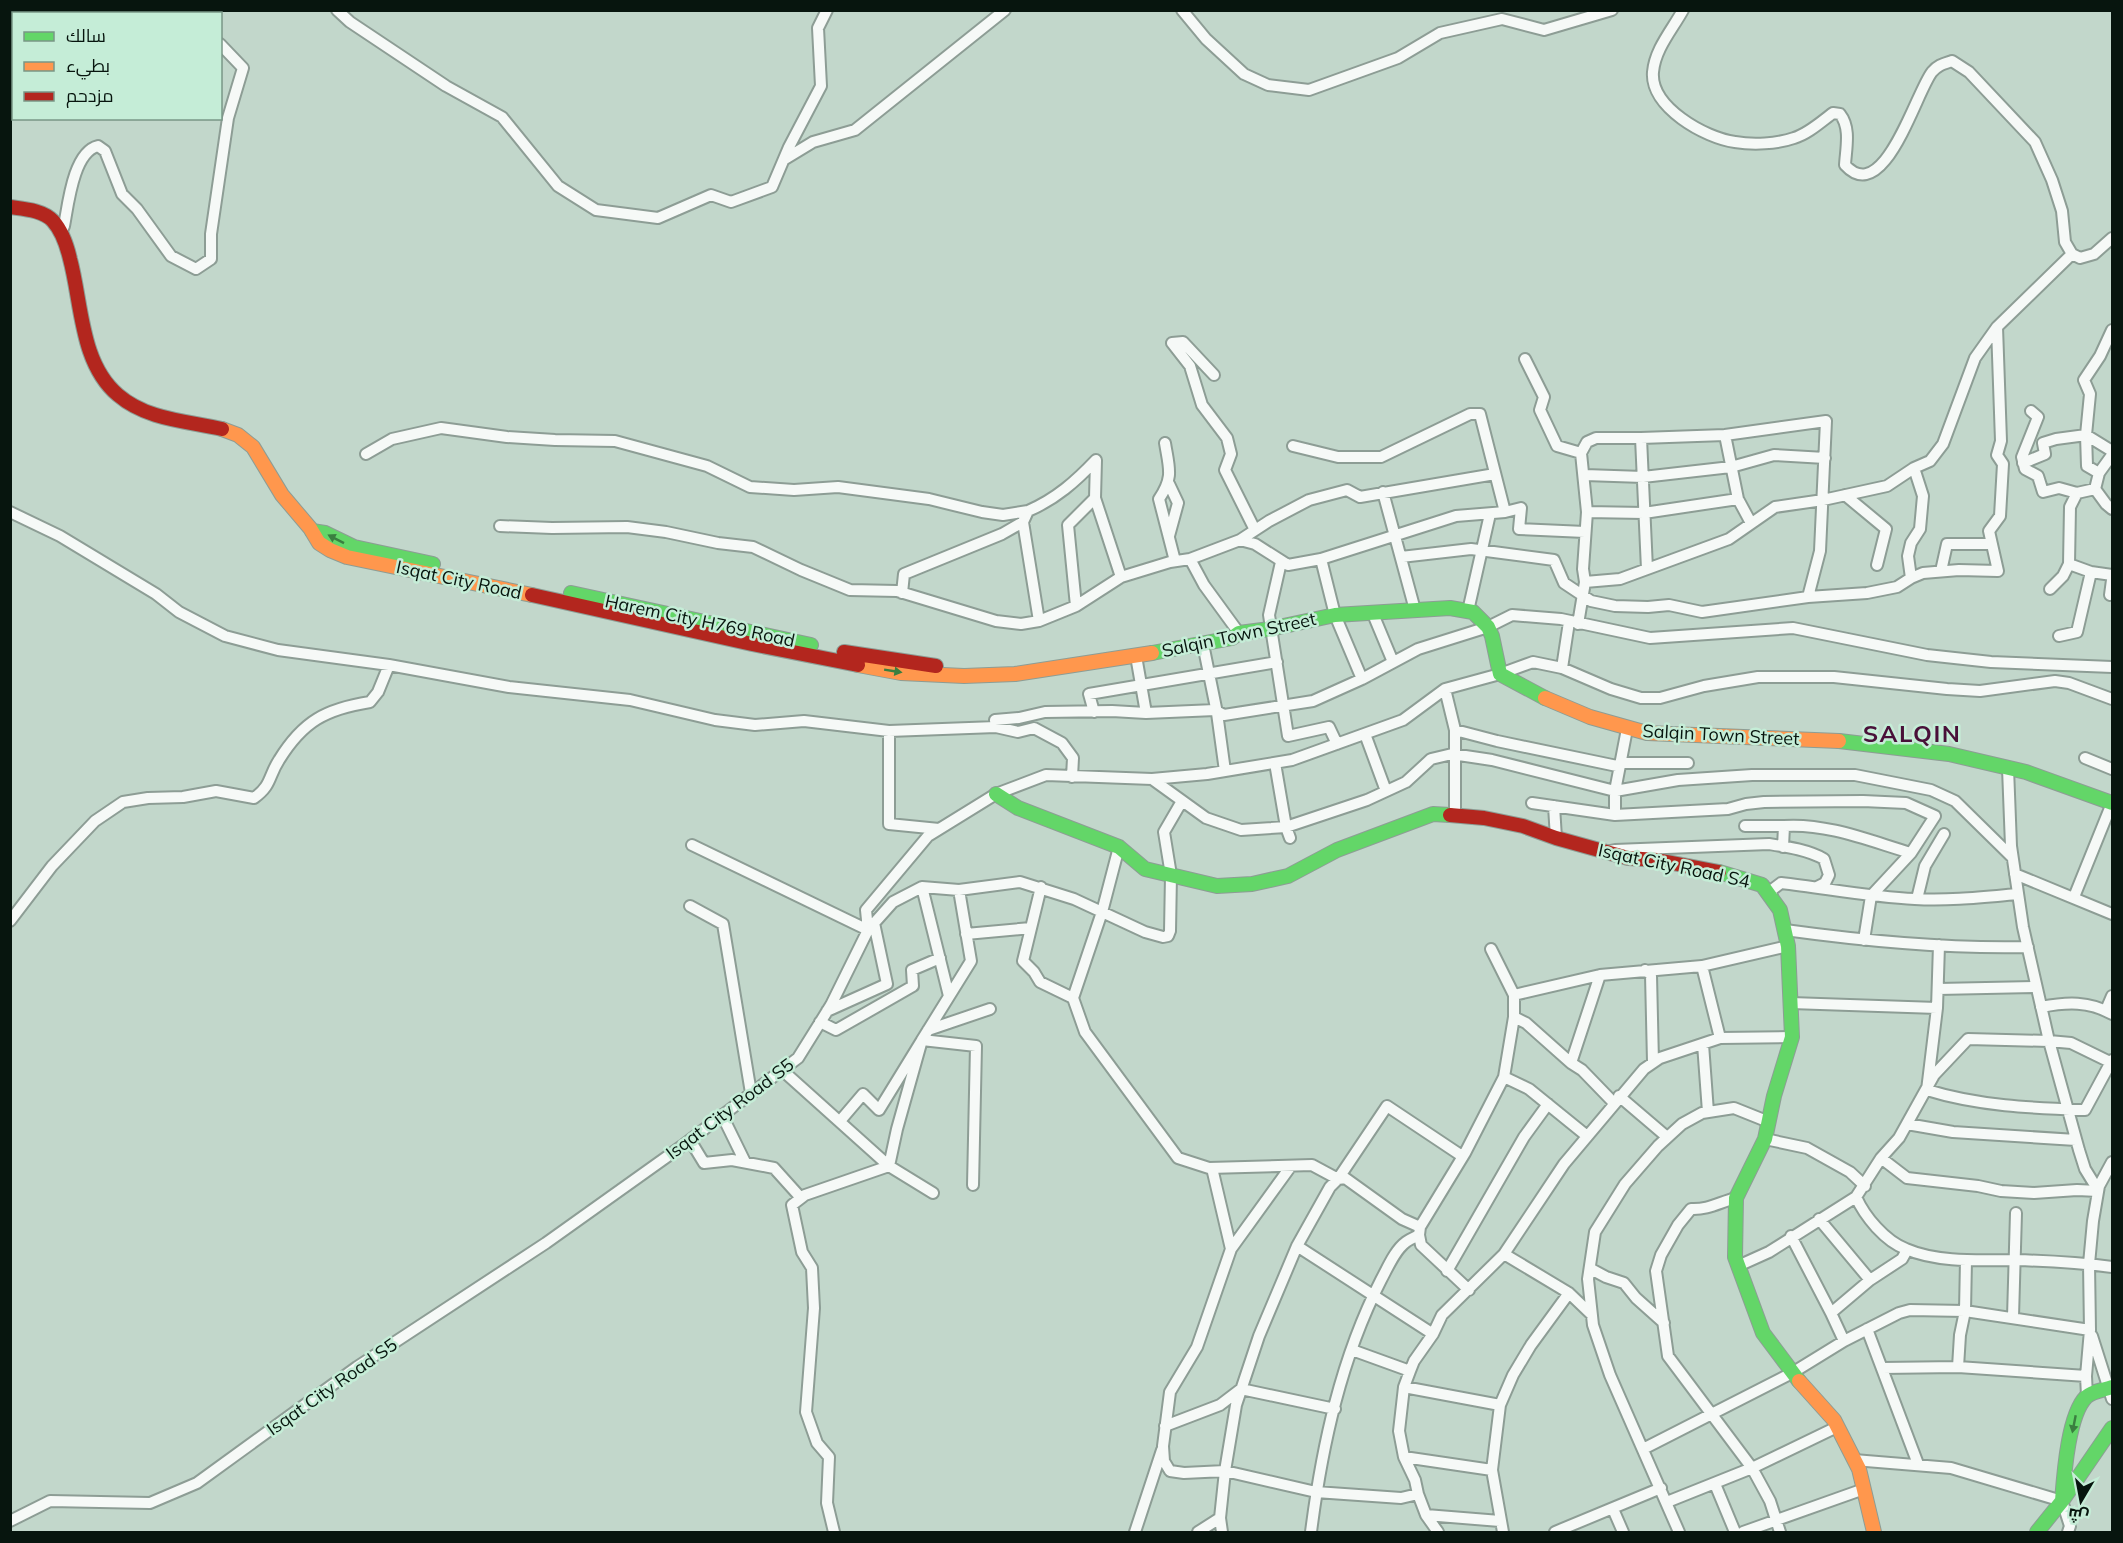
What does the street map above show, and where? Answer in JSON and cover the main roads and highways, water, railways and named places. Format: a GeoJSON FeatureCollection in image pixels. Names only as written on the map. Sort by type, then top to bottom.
{"type":"FeatureCollection","features":[{"type":"Feature","properties":{"kind":"main road","name":"Harem City H769 Road"},"geometry":{"type":"LineString","coordinates":[[10,207],[42,213],[61,232],[91,355],[104,380],[123,399],[148,414],[223,429],[244,438],[258,453],[287,504],[312,531],[325,533],[345,544],[364,550],[839,651],[937,666],[1012,669],[1094,663]]}},
{"type":"Feature","properties":{"kind":"main road","name":"Salqin Town Street"},"geometry":{"type":"LineString","coordinates":[[1094,663],[1203,644],[1232,638],[1239,633],[1335,615],[1450,608],[1473,612],[1488,627],[1500,674],[1525,689],[1627,729],[1647,733],[1836,741],[1949,754],[2026,772],[2112,803]]}},
{"type":"Feature","properties":{"kind":"main road","name":"Isqat City Road S4"},"geometry":{"type":"LineString","coordinates":[[996,794],[1018,808],[1119,847],[1145,869],[1217,886],[1252,884],[1287,876],[1337,850],[1433,814],[1455,814],[1523,826],[1556,838],[1628,858],[1657,860],[1732,875],[1762,885],[1780,910],[1785,930],[1788,946],[1792,1037],[1774,1096],[1766,1139],[1736,1198],[1735,1257],[1764,1333],[1792,1373],[1834,1420],[1859,1469],[1874,1533]]}},
{"type":"Feature","properties":{"kind":"main road"},"geometry":{"type":"LineString","coordinates":[[2062,1502],[2062,1482],[2076,1413],[2087,1396],[2111,1391]]}},
{"type":"Feature","properties":{"kind":"main road"},"geometry":{"type":"LineString","coordinates":[[2037,1533],[2062,1502],[2112,1428]]}},
{"type":"Feature","properties":{"kind":"district","name":"SALQIN"},"geometry":{"type":"Point","coordinates":[1912,734]}}]}
